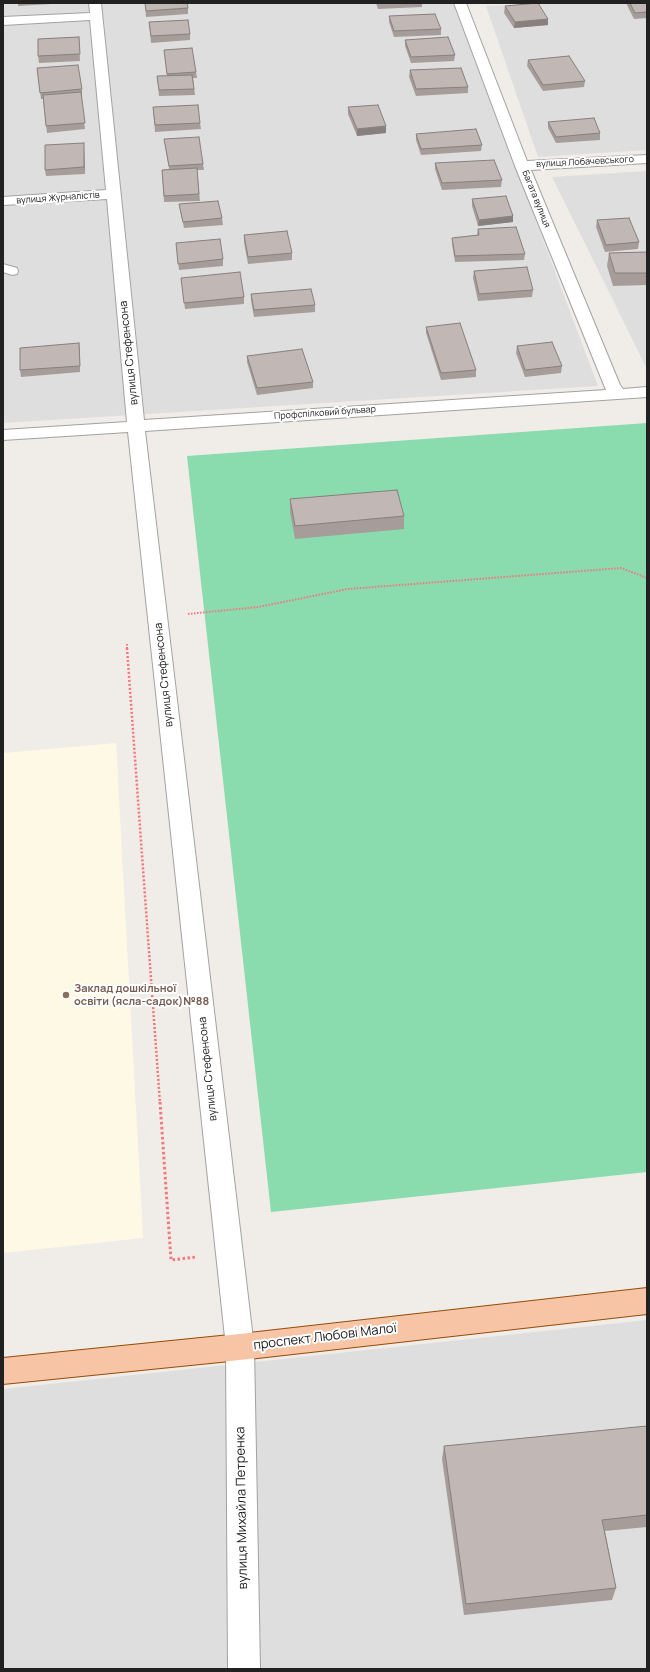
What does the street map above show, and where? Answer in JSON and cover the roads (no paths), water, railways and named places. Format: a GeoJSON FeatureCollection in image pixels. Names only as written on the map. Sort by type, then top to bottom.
{"type":"FeatureCollection","features":[{"type":"Feature","properties":{"kind":"main road","name":"проспект Любові Малої"},"geometry":{"type":"LineString","coordinates":[[3,1371],[240,1347],[647,1301]]}},
{"type":"Feature","properties":{"kind":"street","name":"Багата вулиця"},"geometry":{"type":"LineString","coordinates":[[460,3],[522,166],[612,384],[618,393]]}},
{"type":"Feature","properties":{"kind":"street"},"geometry":{"type":"LineString","coordinates":[[3,21],[95,10]]}},
{"type":"Feature","properties":{"kind":"street","name":"вулиця Стефенсона"},"geometry":{"type":"LineString","coordinates":[[95,10],[136,426],[228,1253],[240,1347]]}},
{"type":"Feature","properties":{"kind":"street","name":"вулиця Лобачевського"},"geometry":{"type":"LineString","coordinates":[[522,166],[647,159]]}},
{"type":"Feature","properties":{"kind":"street","name":"вулиця Журналістів"},"geometry":{"type":"LineString","coordinates":[[3,201],[113,194]]}},
{"type":"Feature","properties":{"kind":"street","name":"Профспілковий бульвар"},"geometry":{"type":"LineString","coordinates":[[3,435],[647,392]]}},
{"type":"Feature","properties":{"kind":"street","name":"вулиця Михайла Петренка"},"geometry":{"type":"LineString","coordinates":[[240,1347],[244,1669]]}},
{"type":"Feature","properties":{"kind":"place","name":"Заклад дошкільної освіти (ясла-садок)№88"},"geometry":{"type":"Point","coordinates":[66,995]}}]}
